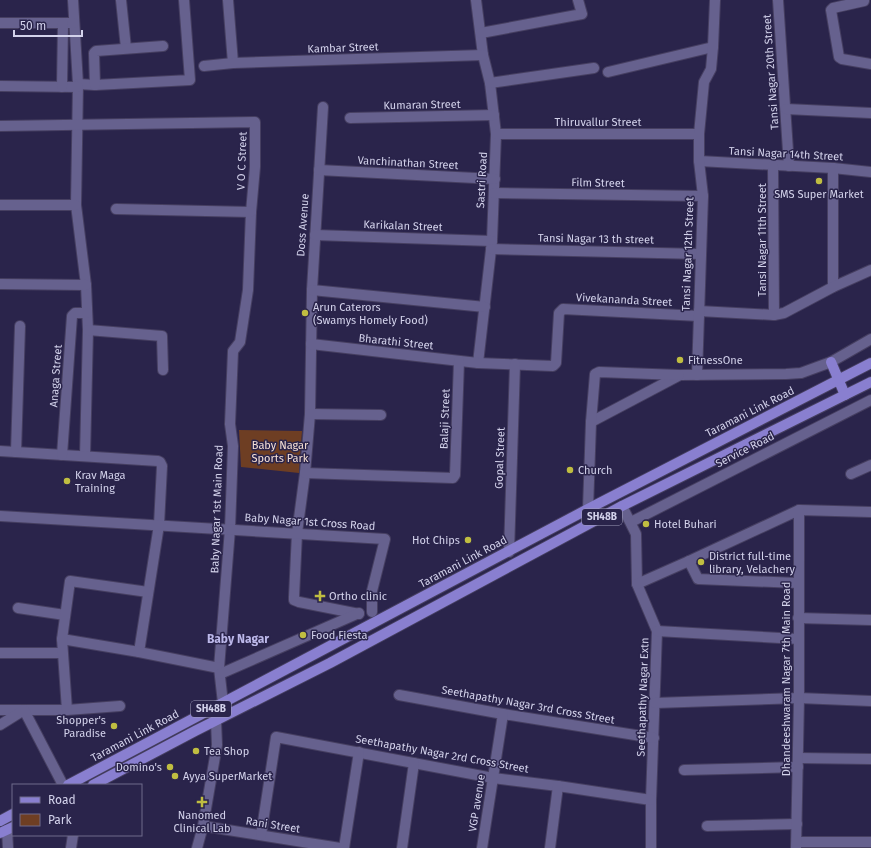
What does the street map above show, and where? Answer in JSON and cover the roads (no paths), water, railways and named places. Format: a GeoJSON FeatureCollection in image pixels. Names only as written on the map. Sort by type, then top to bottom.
{"type":"FeatureCollection","features":[{"type":"Feature","properties":{"kind":"main road"},"geometry":{"type":"LineString","coordinates":[[831,362],[845,395]]}},
{"type":"Feature","properties":{"kind":"main road","name":"Taramani Link Road"},"geometry":{"type":"LineString","coordinates":[[70,784],[588,509],[871,363]]}},
{"type":"Feature","properties":{"kind":"main road","name":"SH48B"},"geometry":{"type":"LineString","coordinates":[[96,784],[108,781],[216,721],[622,506],[868,383]]}},
{"type":"Feature","properties":{"kind":"main road"},"geometry":{"type":"LineString","coordinates":[[354,632],[362,645]]}},
{"type":"Feature","properties":{"kind":"main road"},"geometry":{"type":"LineString","coordinates":[[7,830],[1,820],[12,814]]}},
{"type":"Feature","properties":{"kind":"street"},"geometry":{"type":"LineString","coordinates":[[73,0],[78,86],[76,205],[86,285],[88,330],[85,456]]}},
{"type":"Feature","properties":{"kind":"street"},"geometry":{"type":"LineString","coordinates":[[121,0],[126,48]]}},
{"type":"Feature","properties":{"kind":"street"},"geometry":{"type":"LineString","coordinates":[[0,86],[62,87],[190,80],[184,0]]}},
{"type":"Feature","properties":{"kind":"street"},"geometry":{"type":"LineString","coordinates":[[228,0],[233,63]]}},
{"type":"Feature","properties":{"kind":"street"},"geometry":{"type":"LineString","coordinates":[[481,33],[582,14],[578,0]]}},
{"type":"Feature","properties":{"kind":"street","name":"Tansi Nagar 12th Street"},"geometry":{"type":"LineString","coordinates":[[697,375],[703,196],[699,161],[699,134],[704,82],[711,69],[714,0]]}},
{"type":"Feature","properties":{"kind":"street","name":"Tansi Nagar 20th Street"},"geometry":{"type":"LineString","coordinates":[[778,0],[789,166]]}},
{"type":"Feature","properties":{"kind":"street","name":"Sastri Road"},"geometry":{"type":"LineString","coordinates":[[478,363],[491,245],[496,134],[490,83],[483,55],[479,1]]}},
{"type":"Feature","properties":{"kind":"street"},"geometry":{"type":"LineString","coordinates":[[864,1],[833,8],[831,10],[839,57],[842,59],[871,64]]}},
{"type":"Feature","properties":{"kind":"street"},"geometry":{"type":"LineString","coordinates":[[0,23],[74,23]]}},
{"type":"Feature","properties":{"kind":"street"},"geometry":{"type":"LineString","coordinates":[[62,87],[63,23]]}},
{"type":"Feature","properties":{"kind":"street"},"geometry":{"type":"LineString","coordinates":[[95,85],[95,52],[126,48],[164,46]]}},
{"type":"Feature","properties":{"kind":"street"},"geometry":{"type":"LineString","coordinates":[[608,72],[713,47]]}},
{"type":"Feature","properties":{"kind":"street","name":"Kambar Street"},"geometry":{"type":"LineString","coordinates":[[204,66],[233,63],[483,55]]}},
{"type":"Feature","properties":{"kind":"street"},"geometry":{"type":"LineString","coordinates":[[490,83],[594,68]]}},
{"type":"Feature","properties":{"kind":"street","name":"Doss Avenue"},"geometry":{"type":"LineString","coordinates":[[323,107],[314,235],[310,414],[305,473],[297,533],[294,600],[359,614]]}},
{"type":"Feature","properties":{"kind":"street"},"geometry":{"type":"LineString","coordinates":[[786,108],[871,113]]}},
{"type":"Feature","properties":{"kind":"street","name":"Kumaran Street"},"geometry":{"type":"LineString","coordinates":[[350,118],[494,115]]}},
{"type":"Feature","properties":{"kind":"street","name":"V O C Street"},"geometry":{"type":"LineString","coordinates":[[78,124],[255,122],[255,167],[250,212],[248,290],[240,342],[233,351]]}},
{"type":"Feature","properties":{"kind":"street"},"geometry":{"type":"LineString","coordinates":[[0,126],[78,124]]}},
{"type":"Feature","properties":{"kind":"street","name":"Thiruvallur Street"},"geometry":{"type":"LineString","coordinates":[[496,134],[699,134]]}},
{"type":"Feature","properties":{"kind":"street","name":"Tansi Nagar 14th Street"},"geometry":{"type":"LineString","coordinates":[[699,161],[833,168],[871,172]]}},
{"type":"Feature","properties":{"kind":"street","name":"Tansi Nagar 11th Street"},"geometry":{"type":"LineString","coordinates":[[774,166],[774,315]]}},
{"type":"Feature","properties":{"kind":"street"},"geometry":{"type":"LineString","coordinates":[[833,168],[833,287]]}},
{"type":"Feature","properties":{"kind":"street","name":"Vanchinathan Street"},"geometry":{"type":"LineString","coordinates":[[319,170],[495,179]]}},
{"type":"Feature","properties":{"kind":"street","name":"Film Street"},"geometry":{"type":"LineString","coordinates":[[494,193],[703,196]]}},
{"type":"Feature","properties":{"kind":"street"},"geometry":{"type":"LineString","coordinates":[[0,205],[76,205]]}},
{"type":"Feature","properties":{"kind":"street"},"geometry":{"type":"LineString","coordinates":[[116,208],[250,212]]}},
{"type":"Feature","properties":{"kind":"street","name":"Karikalan Street"},"geometry":{"type":"LineString","coordinates":[[314,235],[491,245]]}},
{"type":"Feature","properties":{"kind":"street","name":"Tansi Nagar 13 th street"},"geometry":{"type":"LineString","coordinates":[[491,245],[701,254]]}},
{"type":"Feature","properties":{"kind":"street"},"geometry":{"type":"LineString","coordinates":[[699,314],[774,315],[784,313],[833,287],[871,270]]}},
{"type":"Feature","properties":{"kind":"street"},"geometry":{"type":"LineString","coordinates":[[0,284],[86,285]]}},
{"type":"Feature","properties":{"kind":"street"},"geometry":{"type":"LineString","coordinates":[[312,290],[485,307]]}},
{"type":"Feature","properties":{"kind":"street","name":"Vivekananda Street"},"geometry":{"type":"LineString","coordinates":[[478,363],[553,366],[556,364],[559,313],[563,309],[699,314]]}},
{"type":"Feature","properties":{"kind":"street","name":"Anaga Street"},"geometry":{"type":"LineString","coordinates":[[62,455],[72,316],[75,313],[87,313]]}},
{"type":"Feature","properties":{"kind":"street"},"geometry":{"type":"LineString","coordinates":[[16,452],[20,326]]}},
{"type":"Feature","properties":{"kind":"street"},"geometry":{"type":"LineString","coordinates":[[88,330],[162,336],[162,370]]}},
{"type":"Feature","properties":{"kind":"street"},"geometry":{"type":"LineString","coordinates":[[588,509],[591,422],[594,376],[596,373],[697,375],[801,373],[831,362],[871,339]]}},
{"type":"Feature","properties":{"kind":"street","name":"Bharathi Street"},"geometry":{"type":"LineString","coordinates":[[311,344],[478,363]]}},
{"type":"Feature","properties":{"kind":"street","name":"Baby Nagar 1st Main Road"},"geometry":{"type":"LineString","coordinates":[[223,703],[219,671],[230,529],[233,446],[230,424],[233,351]]}},
{"type":"Feature","properties":{"kind":"street","name":"Balaji Street"},"geometry":{"type":"LineString","coordinates":[[305,473],[453,478],[455,475],[459,361]]}},
{"type":"Feature","properties":{"kind":"street","name":"Gopal Street"},"geometry":{"type":"LineString","coordinates":[[509,552],[515,364]]}},
{"type":"Feature","properties":{"kind":"street"},"geometry":{"type":"LineString","coordinates":[[591,422],[680,375]]}},
{"type":"Feature","properties":{"kind":"street"},"geometry":{"type":"LineString","coordinates":[[868,383],[871,400]]}},
{"type":"Feature","properties":{"kind":"street","name":"Service Road"},"geometry":{"type":"LineString","coordinates":[[631,522],[871,400]]}},
{"type":"Feature","properties":{"kind":"street"},"geometry":{"type":"LineString","coordinates":[[310,414],[381,415]]}},
{"type":"Feature","properties":{"kind":"street"},"geometry":{"type":"LineString","coordinates":[[0,451],[160,462],[162,466],[159,525],[139,652]]}},
{"type":"Feature","properties":{"kind":"street"},"geometry":{"type":"LineString","coordinates":[[851,474],[871,465]]}},
{"type":"Feature","properties":{"kind":"street","name":"Seethapathy Nagar Extn"},"geometry":{"type":"LineString","coordinates":[[622,506],[636,534],[637,584],[657,631],[651,800],[651,848]]}},
{"type":"Feature","properties":{"kind":"street"},"geometry":{"type":"LineString","coordinates":[[637,584],[799,510],[871,512]]}},
{"type":"Feature","properties":{"kind":"street","name":"Dhandeeshwaram Nagar 7th Main Road"},"geometry":{"type":"LineString","coordinates":[[796,845],[799,698],[799,510]]}},
{"type":"Feature","properties":{"kind":"street","name":"Baby Nagar 1st Cross Road"},"geometry":{"type":"LineString","coordinates":[[0,516],[385,539],[372,591],[372,612]]}},
{"type":"Feature","properties":{"kind":"street"},"geometry":{"type":"LineString","coordinates":[[690,561],[698,579],[798,583]]}},
{"type":"Feature","properties":{"kind":"street"},"geometry":{"type":"LineString","coordinates":[[66,710],[62,639],[70,581],[148,592]]}},
{"type":"Feature","properties":{"kind":"street"},"geometry":{"type":"LineString","coordinates":[[18,608],[65,615]]}},
{"type":"Feature","properties":{"kind":"street"},"geometry":{"type":"LineString","coordinates":[[62,639],[139,652],[219,671],[359,614],[372,612],[379,620]]}},
{"type":"Feature","properties":{"kind":"street"},"geometry":{"type":"LineString","coordinates":[[798,618],[871,620]]}},
{"type":"Feature","properties":{"kind":"street"},"geometry":{"type":"LineString","coordinates":[[657,631],[799,639]]}},
{"type":"Feature","properties":{"kind":"street"},"geometry":{"type":"LineString","coordinates":[[0,653],[62,653]]}},
{"type":"Feature","properties":{"kind":"street","name":"Seethapathy Nagar 3rd Cross Street"},"geometry":{"type":"LineString","coordinates":[[399,695],[503,714],[654,738]]}},
{"type":"Feature","properties":{"kind":"street"},"geometry":{"type":"LineString","coordinates":[[655,703],[799,698],[871,701]]}},
{"type":"Feature","properties":{"kind":"street"},"geometry":{"type":"LineString","coordinates":[[0,710],[66,710],[120,706]]}},
{"type":"Feature","properties":{"kind":"street"},"geometry":{"type":"LineString","coordinates":[[0,725],[24,710]]}},
{"type":"Feature","properties":{"kind":"street"},"geometry":{"type":"LineString","coordinates":[[24,710],[62,784]]}},
{"type":"Feature","properties":{"kind":"street","name":"VGP avenue"},"geometry":{"type":"LineString","coordinates":[[482,848],[503,714]]}},
{"type":"Feature","properties":{"kind":"street"},"geometry":{"type":"LineString","coordinates":[[197,848],[203,826],[217,745],[216,721]]}},
{"type":"Feature","properties":{"kind":"street","name":"Seethapathy Nagar 2rd Cross Street"},"geometry":{"type":"LineString","coordinates":[[261,835],[276,737],[493,778],[651,800]]}},
{"type":"Feature","properties":{"kind":"street"},"geometry":{"type":"LineString","coordinates":[[344,848],[359,752]]}},
{"type":"Feature","properties":{"kind":"street"},"geometry":{"type":"LineString","coordinates":[[684,770],[798,762],[871,759]]}},
{"type":"Feature","properties":{"kind":"street"},"geometry":{"type":"LineString","coordinates":[[402,848],[414,763]]}},
{"type":"Feature","properties":{"kind":"street"},"geometry":{"type":"LineString","coordinates":[[550,848],[558,786]]}},
{"type":"Feature","properties":{"kind":"street"},"geometry":{"type":"LineString","coordinates":[[706,826],[797,824]]}},
{"type":"Feature","properties":{"kind":"street","name":"Rani Street"},"geometry":{"type":"LineString","coordinates":[[203,826],[340,848]]}},
{"type":"Feature","properties":{"kind":"street"},"geometry":{"type":"LineString","coordinates":[[7,830],[8,848]]}},
{"type":"Feature","properties":{"kind":"street"},"geometry":{"type":"LineString","coordinates":[[71,848],[73,836]]}},
{"type":"Feature","properties":{"kind":"street"},"geometry":{"type":"LineString","coordinates":[[796,845],[871,842]]}},
{"type":"Feature","properties":{"kind":"place","name":"SMS Super Market"},"geometry":{"type":"Point","coordinates":[819,181]}},
{"type":"Feature","properties":{"kind":"place","name":"Arun Caterors (Swamys Homely Food)"},"geometry":{"type":"Point","coordinates":[305,313]}},
{"type":"Feature","properties":{"kind":"place","name":"FitnessOne"},"geometry":{"type":"Point","coordinates":[680,360]}},
{"type":"Feature","properties":{"kind":"place","name":"Church"},"geometry":{"type":"Point","coordinates":[570,470]}},
{"type":"Feature","properties":{"kind":"place","name":"Krav Maga Training"},"geometry":{"type":"Point","coordinates":[67,481]}},
{"type":"Feature","properties":{"kind":"place","name":"Hotel Buhari"},"geometry":{"type":"Point","coordinates":[646,524]}},
{"type":"Feature","properties":{"kind":"place","name":"Hot Chips"},"geometry":{"type":"Point","coordinates":[468,540]}},
{"type":"Feature","properties":{"kind":"place","name":"District full-time library, Velachery"},"geometry":{"type":"Point","coordinates":[701,562]}},
{"type":"Feature","properties":{"kind":"place","name":"Ortho clinic"},"geometry":{"type":"Point","coordinates":[320,596]}},
{"type":"Feature","properties":{"kind":"place","name":"Food Fiesta"},"geometry":{"type":"Point","coordinates":[303,635]}},
{"type":"Feature","properties":{"kind":"place","name":"Shopper's Paradise"},"geometry":{"type":"Point","coordinates":[114,726]}},
{"type":"Feature","properties":{"kind":"place","name":"Tea Shop"},"geometry":{"type":"Point","coordinates":[196,751]}},
{"type":"Feature","properties":{"kind":"place","name":"Domino's"},"geometry":{"type":"Point","coordinates":[170,767]}},
{"type":"Feature","properties":{"kind":"place","name":"Ayya SuperMarket"},"geometry":{"type":"Point","coordinates":[175,776]}},
{"type":"Feature","properties":{"kind":"place","name":"Nanomed Clinical Lab"},"geometry":{"type":"Point","coordinates":[202,802]}},
{"type":"Feature","properties":{"kind":"district","name":"Baby Nagar"},"geometry":{"type":"Point","coordinates":[238,639]}},
{"type":"Feature","properties":{"kind":"park label","name":"Baby Nagar Sports Park"},"geometry":{"type":"Point","coordinates":[280,451]}}]}
